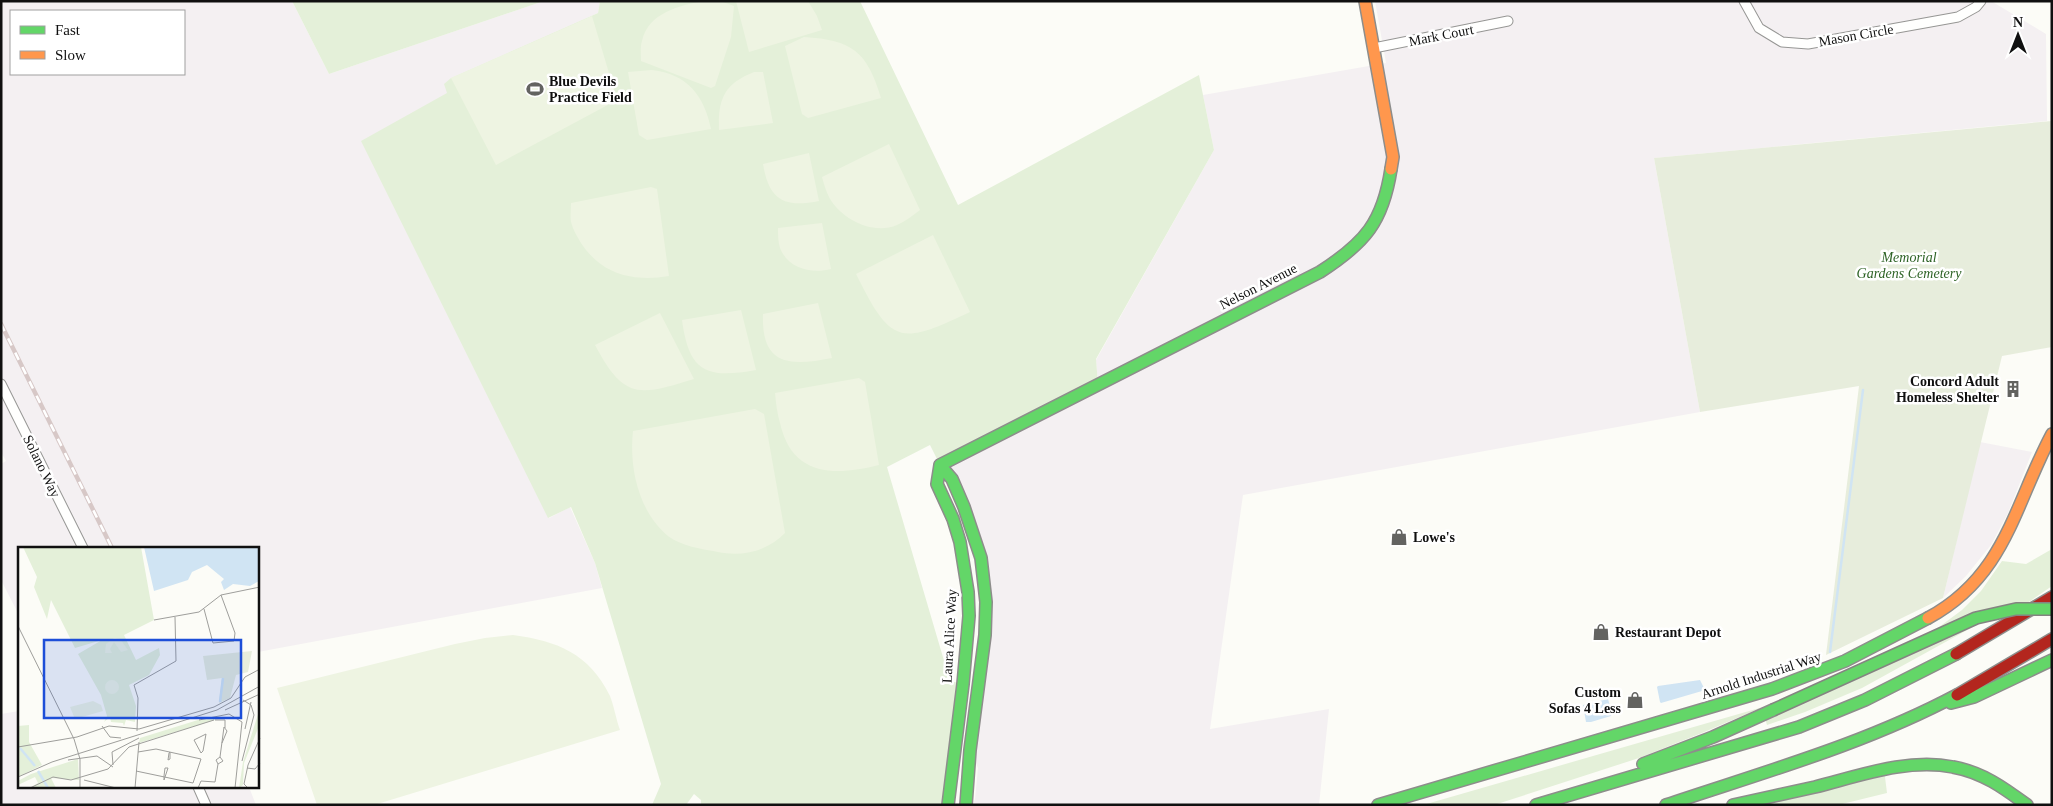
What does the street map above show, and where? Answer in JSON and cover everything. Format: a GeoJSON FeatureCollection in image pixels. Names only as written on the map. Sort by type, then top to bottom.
{"type":"FeatureCollection","features":[{"type":"Feature","properties":{"kind":"main road","name":"Nelson Avenue"},"geometry":{"type":"LineString","coordinates":[[940,465],[1302,282],[1352,250],[1365,236],[1380,212],[1391,178],[1393,157],[1365,1]]}},
{"type":"Feature","properties":{"kind":"main road","name":"Arnold Industrial Way"},"geometry":{"type":"LineString","coordinates":[[1378,805],[1772,689],[1827,670],[1889,640],[1952,603],[1974,584],[1988,567],[2014,521],[2038,460],[2052,434]]}},
{"type":"Feature","properties":{"kind":"main road","name":"Laura Alice Way"},"geometry":{"type":"LineString","coordinates":[[940,465],[937,484],[953,519],[960,542],[966,569],[969,616],[948,805]]}},
{"type":"Feature","properties":{"kind":"main road"},"geometry":{"type":"LineString","coordinates":[[940,465],[952,479],[964,507],[981,558],[986,602],[985,635],[970,750],[966,805]]}},
{"type":"Feature","properties":{"kind":"main road"},"geometry":{"type":"LineString","coordinates":[[1889,690],[2052,586]]}},
{"type":"Feature","properties":{"kind":"main road"},"geometry":{"type":"LineString","coordinates":[[1536,805],[1590,787],[1746,745],[1800,727],[1889,690],[1924,673],[1991,636],[2052,597]]}},
{"type":"Feature","properties":{"kind":"main road"},"geometry":{"type":"LineString","coordinates":[[1590,787],[1619,772],[1691,746],[1976,618],[2016,609],[2052,609]]}},
{"type":"Feature","properties":{"kind":"main road"},"geometry":{"type":"LineString","coordinates":[[1666,805],[1820,754],[1870,735],[1933,707],[2052,639]]}},
{"type":"Feature","properties":{"kind":"main road"},"geometry":{"type":"LineString","coordinates":[[1933,707],[1974,698],[2052,660]]}},
{"type":"Feature","properties":{"kind":"main road"},"geometry":{"type":"LineString","coordinates":[[1732,805],[1902,765],[1928,764],[1968,770],[1984,776],[2002,786],[2027,805]]}},
{"type":"Feature","properties":{"kind":"street","name":"Mason Circle"},"geometry":{"type":"LineString","coordinates":[[1744,1],[1759,28],[1782,42],[1808,44],[1958,17],[1982,1]]}},
{"type":"Feature","properties":{"kind":"street","name":"Mark Court"},"geometry":{"type":"LineString","coordinates":[[1374,48],[1508,21]]}},
{"type":"Feature","properties":{"kind":"street","name":"Solano Way"},"geometry":{"type":"LineString","coordinates":[[1,384],[82,547]]}},
{"type":"Feature","properties":{"kind":"street"},"geometry":{"type":"LineString","coordinates":[[198,788],[206,805]]}},
{"type":"Feature","properties":{"kind":"shaded area"},"geometry":{"type":"Polygon","coordinates":[[[1,1],[292,1],[329,74],[544,1],[600,1],[598,13],[451,78],[448,93],[549,518],[570,507],[595,563],[602,588],[259,652],[259,547],[18,547],[18,613],[1,580],[1,464],[6,461],[1,452],[1,1]]]}},
{"type":"Feature","properties":{"kind":"shaded area"},"geometry":{"type":"Polygon","coordinates":[[[1375,1],[1991,1],[2046,34],[2047,121],[1654,158],[1700,412],[1243,495],[1210,729],[1329,709],[1319,805],[972,805],[975,799],[978,768],[970,750],[985,635],[981,558],[940,465],[1098,384],[1096,360],[1214,150],[1203,95],[1386,63],[1375,1]]]}},
{"type":"Feature","properties":{"kind":"shaded area"},"geometry":{"type":"Polygon","coordinates":[[[1980,442],[2032,452],[2008,513],[1991,545],[1966,576],[1943,598],[1980,442]]]}},
{"type":"Feature","properties":{"kind":"shaded area"},"geometry":{"type":"Polygon","coordinates":[[[18,711],[18,788],[249,788],[256,805],[1,805],[1,714],[18,711]]]}},
{"type":"Feature","properties":{"kind":"green space"},"geometry":{"type":"Polygon","coordinates":[[[292,1],[544,1],[329,74],[292,1]]]}},
{"type":"Feature","properties":{"kind":"green space"},"geometry":{"type":"Polygon","coordinates":[[[600,1],[860,1],[958,205],[1199,75],[1214,150],[1096,359],[1098,384],[940,465],[930,445],[887,467],[950,681],[963,684],[948,805],[701,805],[701,800],[694,794],[686,805],[652,805],[661,784],[595,563],[571,507],[548,518],[361,141],[447,93],[444,84],[451,78],[598,13],[600,1]]]}},
{"type":"Feature","properties":{"kind":"green space"},"geometry":{"type":"Polygon","coordinates":[[[704,1],[723,2],[734,6],[731,37],[715,86],[711,88],[641,61],[641,43],[645,31],[651,23],[675,8],[704,1]]]}},
{"type":"Feature","properties":{"kind":"green space"},"geometry":{"type":"Polygon","coordinates":[[[736,1],[808,1],[817,16],[822,30],[749,52],[736,1]]]}},
{"type":"Feature","properties":{"kind":"green space","name":"Blue Devils Practice Field"},"geometry":{"type":"Polygon","coordinates":[[[592,16],[617,100],[496,165],[451,78],[592,16]]]}},
{"type":"Feature","properties":{"kind":"green space"},"geometry":{"type":"Polygon","coordinates":[[[804,37],[834,41],[846,45],[855,51],[870,69],[881,98],[808,118],[802,114],[785,46],[804,37]]]}},
{"type":"Feature","properties":{"kind":"green space"},"geometry":{"type":"Polygon","coordinates":[[[652,70],[675,76],[692,88],[704,106],[711,129],[647,140],[639,135],[628,72],[652,70]]]}},
{"type":"Feature","properties":{"kind":"green space"},"geometry":{"type":"Polygon","coordinates":[[[754,72],[763,72],[773,123],[719,130],[722,101],[729,87],[754,72]]]}},
{"type":"Feature","properties":{"kind":"green space","name":"Memorial Gardens Cemetery"},"geometry":{"type":"Polygon","coordinates":[[[2052,121],[2052,347],[2002,356],[1943,598],[1826,655],[1859,386],[1700,412],[1654,158],[2052,121]]]}},
{"type":"Feature","properties":{"kind":"green space"},"geometry":{"type":"Polygon","coordinates":[[[889,144],[920,210],[906,220],[888,228],[869,227],[859,224],[836,207],[825,188],[822,177],[889,144]]]}},
{"type":"Feature","properties":{"kind":"green space"},"geometry":{"type":"Polygon","coordinates":[[[809,153],[819,201],[796,203],[780,199],[769,186],[763,164],[809,153]]]}},
{"type":"Feature","properties":{"kind":"green space"},"geometry":{"type":"Polygon","coordinates":[[[651,187],[657,189],[669,276],[643,278],[620,274],[599,262],[589,254],[581,243],[571,222],[571,203],[651,187]]]}},
{"type":"Feature","properties":{"kind":"green space"},"geometry":{"type":"Polygon","coordinates":[[[822,223],[831,269],[809,270],[789,261],[780,248],[778,228],[822,223]]]}},
{"type":"Feature","properties":{"kind":"green space"},"geometry":{"type":"Polygon","coordinates":[[[933,235],[970,312],[927,330],[912,333],[900,332],[889,326],[879,314],[856,274],[933,235]]]}},
{"type":"Feature","properties":{"kind":"green space"},"geometry":{"type":"Polygon","coordinates":[[[818,303],[832,358],[792,362],[781,359],[773,353],[767,344],[763,314],[818,303]]]}},
{"type":"Feature","properties":{"kind":"green space"},"geometry":{"type":"Polygon","coordinates":[[[741,310],[756,370],[724,373],[712,372],[703,368],[695,361],[689,351],[682,320],[741,310]]]}},
{"type":"Feature","properties":{"kind":"green space"},"geometry":{"type":"Polygon","coordinates":[[[660,313],[694,379],[659,389],[635,389],[615,376],[595,345],[660,313]]]}},
{"type":"Feature","properties":{"kind":"green space"},"geometry":{"type":"Polygon","coordinates":[[[859,378],[865,382],[879,465],[863,469],[832,471],[805,463],[794,454],[786,441],[778,416],[775,393],[859,378]]]}},
{"type":"Feature","properties":{"kind":"green space"},"geometry":{"type":"Polygon","coordinates":[[[755,409],[764,414],[785,533],[763,548],[736,554],[685,545],[668,536],[649,514],[638,488],[634,473],[633,431],[755,409]]]}},
{"type":"Feature","properties":{"kind":"green space"},"geometry":{"type":"Polygon","coordinates":[[[2052,549],[2052,586],[2020,608],[2000,612],[1862,688],[1805,712],[1767,725],[1765,718],[1939,627],[1962,610],[1981,591],[2002,561],[2026,564],[2052,549]]]}},
{"type":"Feature","properties":{"kind":"green space"},"geometry":{"type":"Polygon","coordinates":[[[513,635],[544,641],[582,659],[602,681],[610,696],[620,730],[374,805],[317,805],[277,688],[455,644],[513,635]]]}},
{"type":"Feature","properties":{"kind":"green space"},"geometry":{"type":"Polygon","coordinates":[[[1763,707],[1639,758],[1494,805],[1423,805],[1763,707]]]}},
{"type":"Feature","properties":{"kind":"green space"},"geometry":{"type":"Polygon","coordinates":[[[1884,769],[1887,793],[1838,805],[1733,805],[1884,769]]]}},
{"type":"Feature","properties":{"kind":"water"},"geometry":{"type":"Polygon","coordinates":[[[1700,680],[1704,688],[1702,691],[1660,702],[1658,686],[1700,680]]]}},
{"type":"Feature","properties":{"kind":"water"},"geometry":{"type":"Polygon","coordinates":[[[1608,699],[1612,713],[1611,716],[1586,722],[1583,705],[1608,699]]]}},
{"type":"Feature","properties":{"kind":"waterway"},"geometry":{"type":"LineString","coordinates":[[1830,652],[1863,390]]}},
{"type":"Feature","properties":{"kind":"railway"},"geometry":{"type":"LineString","coordinates":[[1,324],[112,547]]}},
{"type":"Feature","properties":{"kind":"traffic: fast"},"geometry":{"type":"LineString","coordinates":[[940,465],[1320,272],[1349,251],[1369,230],[1383,203],[1391,169]]}},
{"type":"Feature","properties":{"kind":"traffic: fast"},"geometry":{"type":"LineString","coordinates":[[940,465],[952,479],[964,507],[981,558],[986,602],[985,635],[970,750],[966,805]]}},
{"type":"Feature","properties":{"kind":"traffic: fast"},"geometry":{"type":"LineString","coordinates":[[940,465],[937,484],[953,519],[960,542],[968,592],[969,616],[963,684],[948,805]]}},
{"type":"Feature","properties":{"kind":"traffic: fast"},"geometry":{"type":"LineString","coordinates":[[1773,710],[1976,618],[2016,609],[2052,609]]}},
{"type":"Feature","properties":{"kind":"traffic: fast"},"geometry":{"type":"LineString","coordinates":[[1378,805],[1772,689],[1845,661],[1928,618]]}},
{"type":"Feature","properties":{"kind":"traffic: fast"},"geometry":{"type":"LineString","coordinates":[[1536,805],[1799,727],[1865,700],[1956,654]]}},
{"type":"Feature","properties":{"kind":"traffic: fast"},"geometry":{"type":"LineString","coordinates":[[1951,703],[1974,697],[2052,660]]}},
{"type":"Feature","properties":{"kind":"traffic: fast"},"geometry":{"type":"LineString","coordinates":[[1666,805],[1850,743],[1957,695]]}},
{"type":"Feature","properties":{"kind":"traffic: fast"},"geometry":{"type":"LineString","coordinates":[[1643,764],[1713,737],[1773,710]]}},
{"type":"Feature","properties":{"kind":"traffic: fast"},"geometry":{"type":"LineString","coordinates":[[1733,805],[1815,787],[1866,773],[1901,766],[1918,765],[1936,765],[1964,769],[2001,787],[2027,805]]}},
{"type":"Feature","properties":{"kind":"traffic: slow"},"geometry":{"type":"LineString","coordinates":[[1365,1],[1393,157],[1391,169]]}},
{"type":"Feature","properties":{"kind":"traffic: slow"},"geometry":{"type":"LineString","coordinates":[[1928,618],[1954,601],[1975,582],[1991,560],[2005,537],[2052,434]]}},
{"type":"Feature","properties":{"kind":"traffic: jam"},"geometry":{"type":"LineString","coordinates":[[1956,654],[2052,597]]}},
{"type":"Feature","properties":{"kind":"traffic: jam"},"geometry":{"type":"LineString","coordinates":[[1957,695],[2052,639]]}},
{"type":"Feature","properties":{"kind":"place","name":"Blue Devils Practice Field"},"geometry":{"type":"Point","coordinates":[535,89]}},
{"type":"Feature","properties":{"kind":"place","name":"Concord Adult Homeless Shelter"},"geometry":{"type":"Point","coordinates":[2013,389]}},
{"type":"Feature","properties":{"kind":"place","name":"Lowe's"},"geometry":{"type":"Point","coordinates":[1399,537]}},
{"type":"Feature","properties":{"kind":"place","name":"Restaurant Depot"},"geometry":{"type":"Point","coordinates":[1601,632]}},
{"type":"Feature","properties":{"kind":"place","name":"Custom Sofas 4 Less"},"geometry":{"type":"Point","coordinates":[1635,700]}}]}
